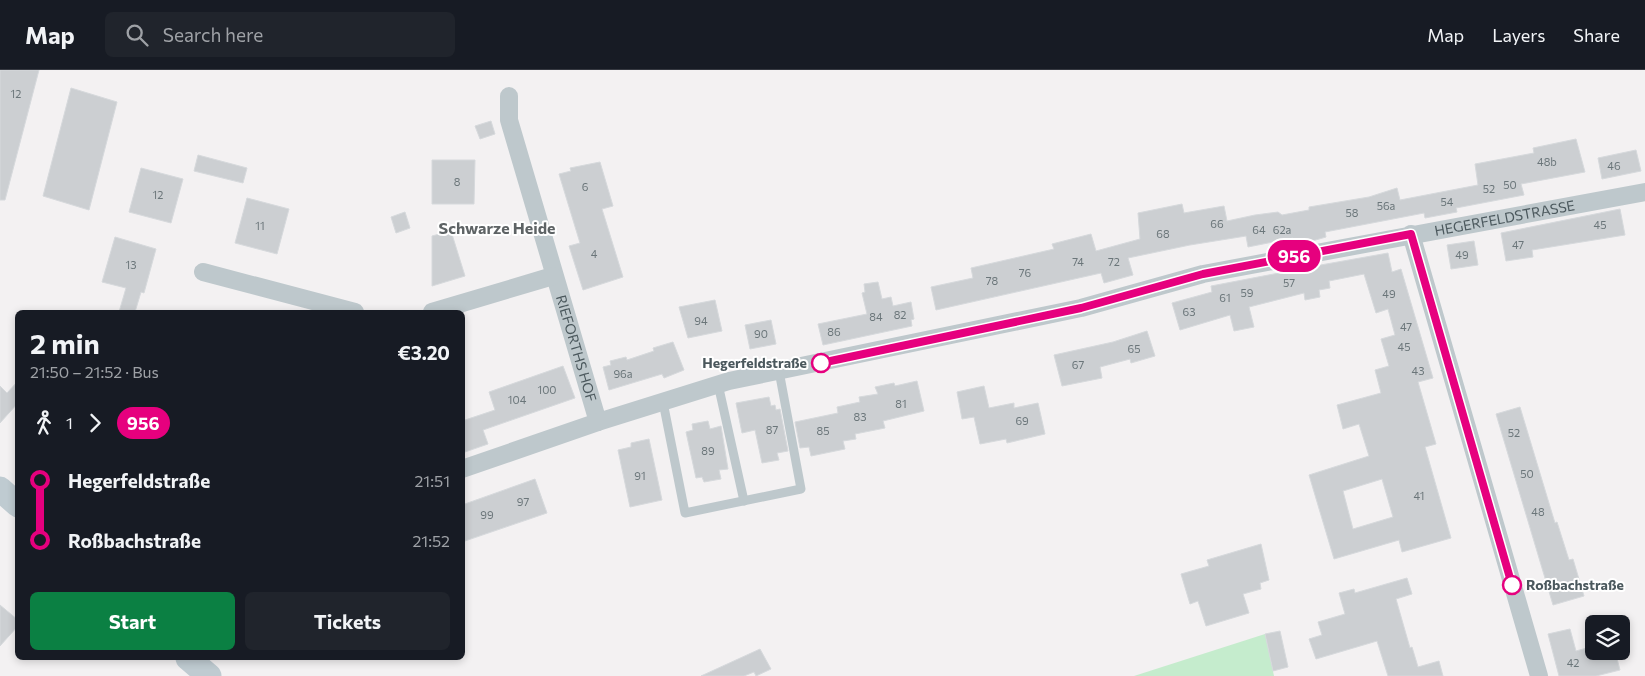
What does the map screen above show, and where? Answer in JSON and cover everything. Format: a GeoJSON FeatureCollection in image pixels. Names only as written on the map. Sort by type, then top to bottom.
{"type":"FeatureCollection","features":[{"type":"Feature","properties":{"kind":"main road"},"geometry":{"type":"LineString","coordinates":[[0,489],[15,502]]}},
{"type":"Feature","properties":{"kind":"main road"},"geometry":{"type":"LineString","coordinates":[[190,660],[209,676]]}},
{"type":"Feature","properties":{"kind":"street","name":"RIEFORTHS HOF"},"geometry":{"type":"LineString","coordinates":[[510,96],[510,120],[598,422]]}},
{"type":"Feature","properties":{"kind":"street","name":"HEGERFELDSTRASSE"},"geometry":{"type":"LineString","coordinates":[[465,468],[598,422],[718,384],[1081,308],[1203,274],[1645,192]]}},
{"type":"Feature","properties":{"kind":"street"},"geometry":{"type":"LineString","coordinates":[[1411,234],[1539,676]]}},
{"type":"Feature","properties":{"kind":"street"},"geometry":{"type":"LineString","coordinates":[[203,272],[347,310]]}},
{"type":"Feature","properties":{"kind":"street"},"geometry":{"type":"LineString","coordinates":[[439,310],[554,276]]}},
{"type":"Feature","properties":{"kind":"lane"},"geometry":{"type":"LineString","coordinates":[[663,402],[685,512],[801,489],[779,371]]}},
{"type":"Feature","properties":{"kind":"lane"},"geometry":{"type":"LineString","coordinates":[[718,384],[744,501]]}},
{"type":"Feature","properties":{"kind":"green space"},"geometry":{"type":"Polygon","coordinates":[[[1265,634],[1274,676],[1134,676],[1265,634]]]}},
{"type":"Feature","properties":{"kind":"building"},"geometry":{"type":"Polygon","coordinates":[[[0,70],[39,70],[5,200],[0,200],[0,70]]]}},
{"type":"Feature","properties":{"kind":"building"},"geometry":{"type":"Polygon","coordinates":[[[71,88],[117,102],[89,210],[43,196],[71,88]]]}},
{"type":"Feature","properties":{"kind":"building"},"geometry":{"type":"Polygon","coordinates":[[[491,121],[495,134],[480,139],[475,126],[491,121]]]}},
{"type":"Feature","properties":{"kind":"building"},"geometry":{"type":"Polygon","coordinates":[[[1576,139],[1585,172],[1521,184],[1524,195],[1456,208],[1457,212],[1425,218],[1424,213],[1325,232],[1326,237],[1295,246],[1293,238],[1248,247],[1246,236],[1190,245],[1128,258],[1133,275],[1104,283],[1101,273],[936,310],[931,287],[973,278],[971,268],[1054,249],[1052,244],[1091,234],[1096,251],[1140,239],[1138,213],[1182,204],[1184,213],[1224,206],[1227,221],[1255,215],[1278,212],[1282,215],[1309,210],[1309,207],[1369,197],[1397,188],[1400,200],[1478,185],[1475,164],[1534,153],[1533,148],[1576,139]]]}},
{"type":"Feature","properties":{"kind":"building"},"geometry":{"type":"Polygon","coordinates":[[[1636,150],[1641,171],[1602,179],[1598,158],[1636,150]]]}},
{"type":"Feature","properties":{"kind":"building"},"geometry":{"type":"Polygon","coordinates":[[[198,155],[247,168],[243,183],[194,171],[198,155]]]}},
{"type":"Feature","properties":{"kind":"building"},"geometry":{"type":"Polygon","coordinates":[[[432,160],[475,160],[474,204],[432,204],[432,160]]]}},
{"type":"Feature","properties":{"kind":"building"},"geometry":{"type":"Polygon","coordinates":[[[600,162],[613,206],[602,209],[623,277],[583,290],[569,246],[580,243],[559,174],[571,171],[570,168],[600,162]]]}},
{"type":"Feature","properties":{"kind":"building"},"geometry":{"type":"Polygon","coordinates":[[[141,168],[183,179],[171,223],[129,212],[141,168]]]}},
{"type":"Feature","properties":{"kind":"building"},"geometry":{"type":"Polygon","coordinates":[[[247,198],[289,209],[277,254],[235,243],[247,198]]]}},
{"type":"Feature","properties":{"kind":"building"},"geometry":{"type":"Polygon","coordinates":[[[1620,209],[1625,235],[1532,250],[1533,257],[1506,261],[1501,233],[1620,209]]]}},
{"type":"Feature","properties":{"kind":"building"},"geometry":{"type":"Polygon","coordinates":[[[405,212],[410,228],[396,233],[391,217],[405,212]]]}},
{"type":"Feature","properties":{"kind":"building"},"geometry":{"type":"Polygon","coordinates":[[[451,231],[465,276],[432,286],[432,236],[451,231]]]}},
{"type":"Feature","properties":{"kind":"building"},"geometry":{"type":"Polygon","coordinates":[[[115,237],[156,249],[144,293],[141,292],[136,310],[120,310],[126,288],[102,282],[115,237]]]}},
{"type":"Feature","properties":{"kind":"building"},"geometry":{"type":"Polygon","coordinates":[[[1474,241],[1478,265],[1451,269],[1447,245],[1474,241]]]}},
{"type":"Feature","properties":{"kind":"building"},"geometry":{"type":"Polygon","coordinates":[[[1388,253],[1392,272],[1401,269],[1433,378],[1418,382],[1436,444],[1425,447],[1451,538],[1402,552],[1399,540],[1334,559],[1309,475],[1369,456],[1359,424],[1343,429],[1337,405],[1381,393],[1375,370],[1389,366],[1381,339],[1395,335],[1388,309],[1376,313],[1364,274],[1329,281],[1330,288],[1319,290],[1320,297],[1305,300],[1304,293],[1249,307],[1254,327],[1234,331],[1230,315],[1180,330],[1172,303],[1212,292],[1211,286],[1300,269],[1299,267],[1315,264],[1315,266],[1388,253]],[[1382,479],[1343,491],[1353,529],[1393,517],[1382,479]]]}},
{"type":"Feature","properties":{"kind":"building"},"geometry":{"type":"Polygon","coordinates":[[[878,282],[882,299],[891,297],[893,306],[911,302],[914,319],[911,320],[912,326],[823,345],[818,324],[867,314],[862,293],[865,292],[864,284],[878,282]]]}},
{"type":"Feature","properties":{"kind":"building"},"geometry":{"type":"Polygon","coordinates":[[[715,300],[722,331],[688,338],[679,307],[715,300]]]}},
{"type":"Feature","properties":{"kind":"building"},"geometry":{"type":"Polygon","coordinates":[[[771,320],[776,344],[750,349],[745,325],[771,320]]]}},
{"type":"Feature","properties":{"kind":"building"},"geometry":{"type":"Polygon","coordinates":[[[1147,331],[1155,356],[1131,363],[1130,359],[1100,367],[1102,378],[1062,386],[1054,355],[1113,342],[1147,331]]]}},
{"type":"Feature","properties":{"kind":"building"},"geometry":{"type":"Polygon","coordinates":[[[673,342],[684,370],[664,378],[662,374],[609,390],[603,367],[611,365],[610,361],[626,357],[627,360],[654,351],[653,348],[673,342]]]}},
{"type":"Feature","properties":{"kind":"building"},"geometry":{"type":"Polygon","coordinates":[[[563,366],[575,398],[483,430],[488,444],[465,452],[465,420],[495,410],[489,392],[563,366]]]}},
{"type":"Feature","properties":{"kind":"building"},"geometry":{"type":"Polygon","coordinates":[[[917,381],[924,411],[883,421],[885,428],[855,434],[856,439],[843,441],[845,449],[811,456],[809,447],[800,448],[795,422],[838,413],[837,407],[860,402],[859,397],[878,394],[875,387],[894,383],[895,386],[917,381]]]}},
{"type":"Feature","properties":{"kind":"building"},"geometry":{"type":"Polygon","coordinates":[[[15,384],[15,406],[0,423],[0,386],[7,393],[15,384]]]}},
{"type":"Feature","properties":{"kind":"building"},"geometry":{"type":"Polygon","coordinates":[[[984,386],[989,408],[1014,403],[1014,408],[1038,403],[1045,434],[1007,443],[1006,439],[980,444],[974,417],[962,419],[957,392],[984,386]]]}},
{"type":"Feature","properties":{"kind":"building"},"geometry":{"type":"Polygon","coordinates":[[[769,397],[771,406],[775,405],[776,410],[780,409],[788,451],[777,453],[779,460],[762,463],[755,430],[742,433],[736,403],[769,397]]]}},
{"type":"Feature","properties":{"kind":"building"},"geometry":{"type":"Polygon","coordinates":[[[1520,407],[1555,523],[1557,522],[1569,560],[1573,559],[1584,596],[1553,605],[1496,414],[1520,407]]]}},
{"type":"Feature","properties":{"kind":"building"},"geometry":{"type":"Polygon","coordinates":[[[708,421],[710,429],[721,426],[728,469],[719,470],[721,479],[704,482],[702,477],[696,478],[686,432],[693,430],[692,424],[708,421]]]}},
{"type":"Feature","properties":{"kind":"building"},"geometry":{"type":"Polygon","coordinates":[[[649,439],[662,500],[630,507],[618,450],[631,447],[631,443],[649,439]]]}},
{"type":"Feature","properties":{"kind":"building"},"geometry":{"type":"Polygon","coordinates":[[[535,479],[547,513],[465,541],[465,504],[535,479]]]}},
{"type":"Feature","properties":{"kind":"building"},"geometry":{"type":"Polygon","coordinates":[[[1261,544],[1269,580],[1260,583],[1261,589],[1243,594],[1249,613],[1206,626],[1198,601],[1190,604],[1181,574],[1209,566],[1207,560],[1261,544]]]}},
{"type":"Feature","properties":{"kind":"building"},"geometry":{"type":"Polygon","coordinates":[[[1407,578],[1412,594],[1396,599],[1410,648],[1412,647],[1418,667],[1439,661],[1443,676],[1388,676],[1377,641],[1316,659],[1309,639],[1322,635],[1318,622],[1345,614],[1339,593],[1354,589],[1355,593],[1407,578]]]}},
{"type":"Feature","properties":{"kind":"building"},"geometry":{"type":"Polygon","coordinates":[[[0,605],[15,618],[15,629],[0,646],[0,605]]]}},
{"type":"Feature","properties":{"kind":"building"},"geometry":{"type":"Polygon","coordinates":[[[1570,629],[1576,651],[1585,648],[1585,660],[1617,660],[1620,670],[1596,676],[1559,676],[1548,634],[1570,629]]]}},
{"type":"Feature","properties":{"kind":"building"},"geometry":{"type":"Polygon","coordinates":[[[1280,631],[1288,667],[1273,671],[1265,634],[1280,631]]]}},
{"type":"Feature","properties":{"kind":"building"},"geometry":{"type":"Polygon","coordinates":[[[760,649],[771,669],[756,676],[754,672],[744,676],[701,676],[760,649]]]}},
{"type":"Feature","properties":{"kind":"bus line","name":"956"},"geometry":{"type":"LineString","coordinates":[[821,363],[1081,308],[1203,274],[1411,234],[1512,585]]}},
{"type":"Feature","properties":{"kind":"place","name":"Hegerfeldstraße"},"geometry":{"type":"Point","coordinates":[821,363]}},
{"type":"Feature","properties":{"kind":"place","name":"Roßbachstraße"},"geometry":{"type":"Point","coordinates":[1512,585]}},
{"type":"Feature","properties":{"kind":"district","name":"Schwarze Heide"},"geometry":{"type":"Point","coordinates":[497,228]}}]}
